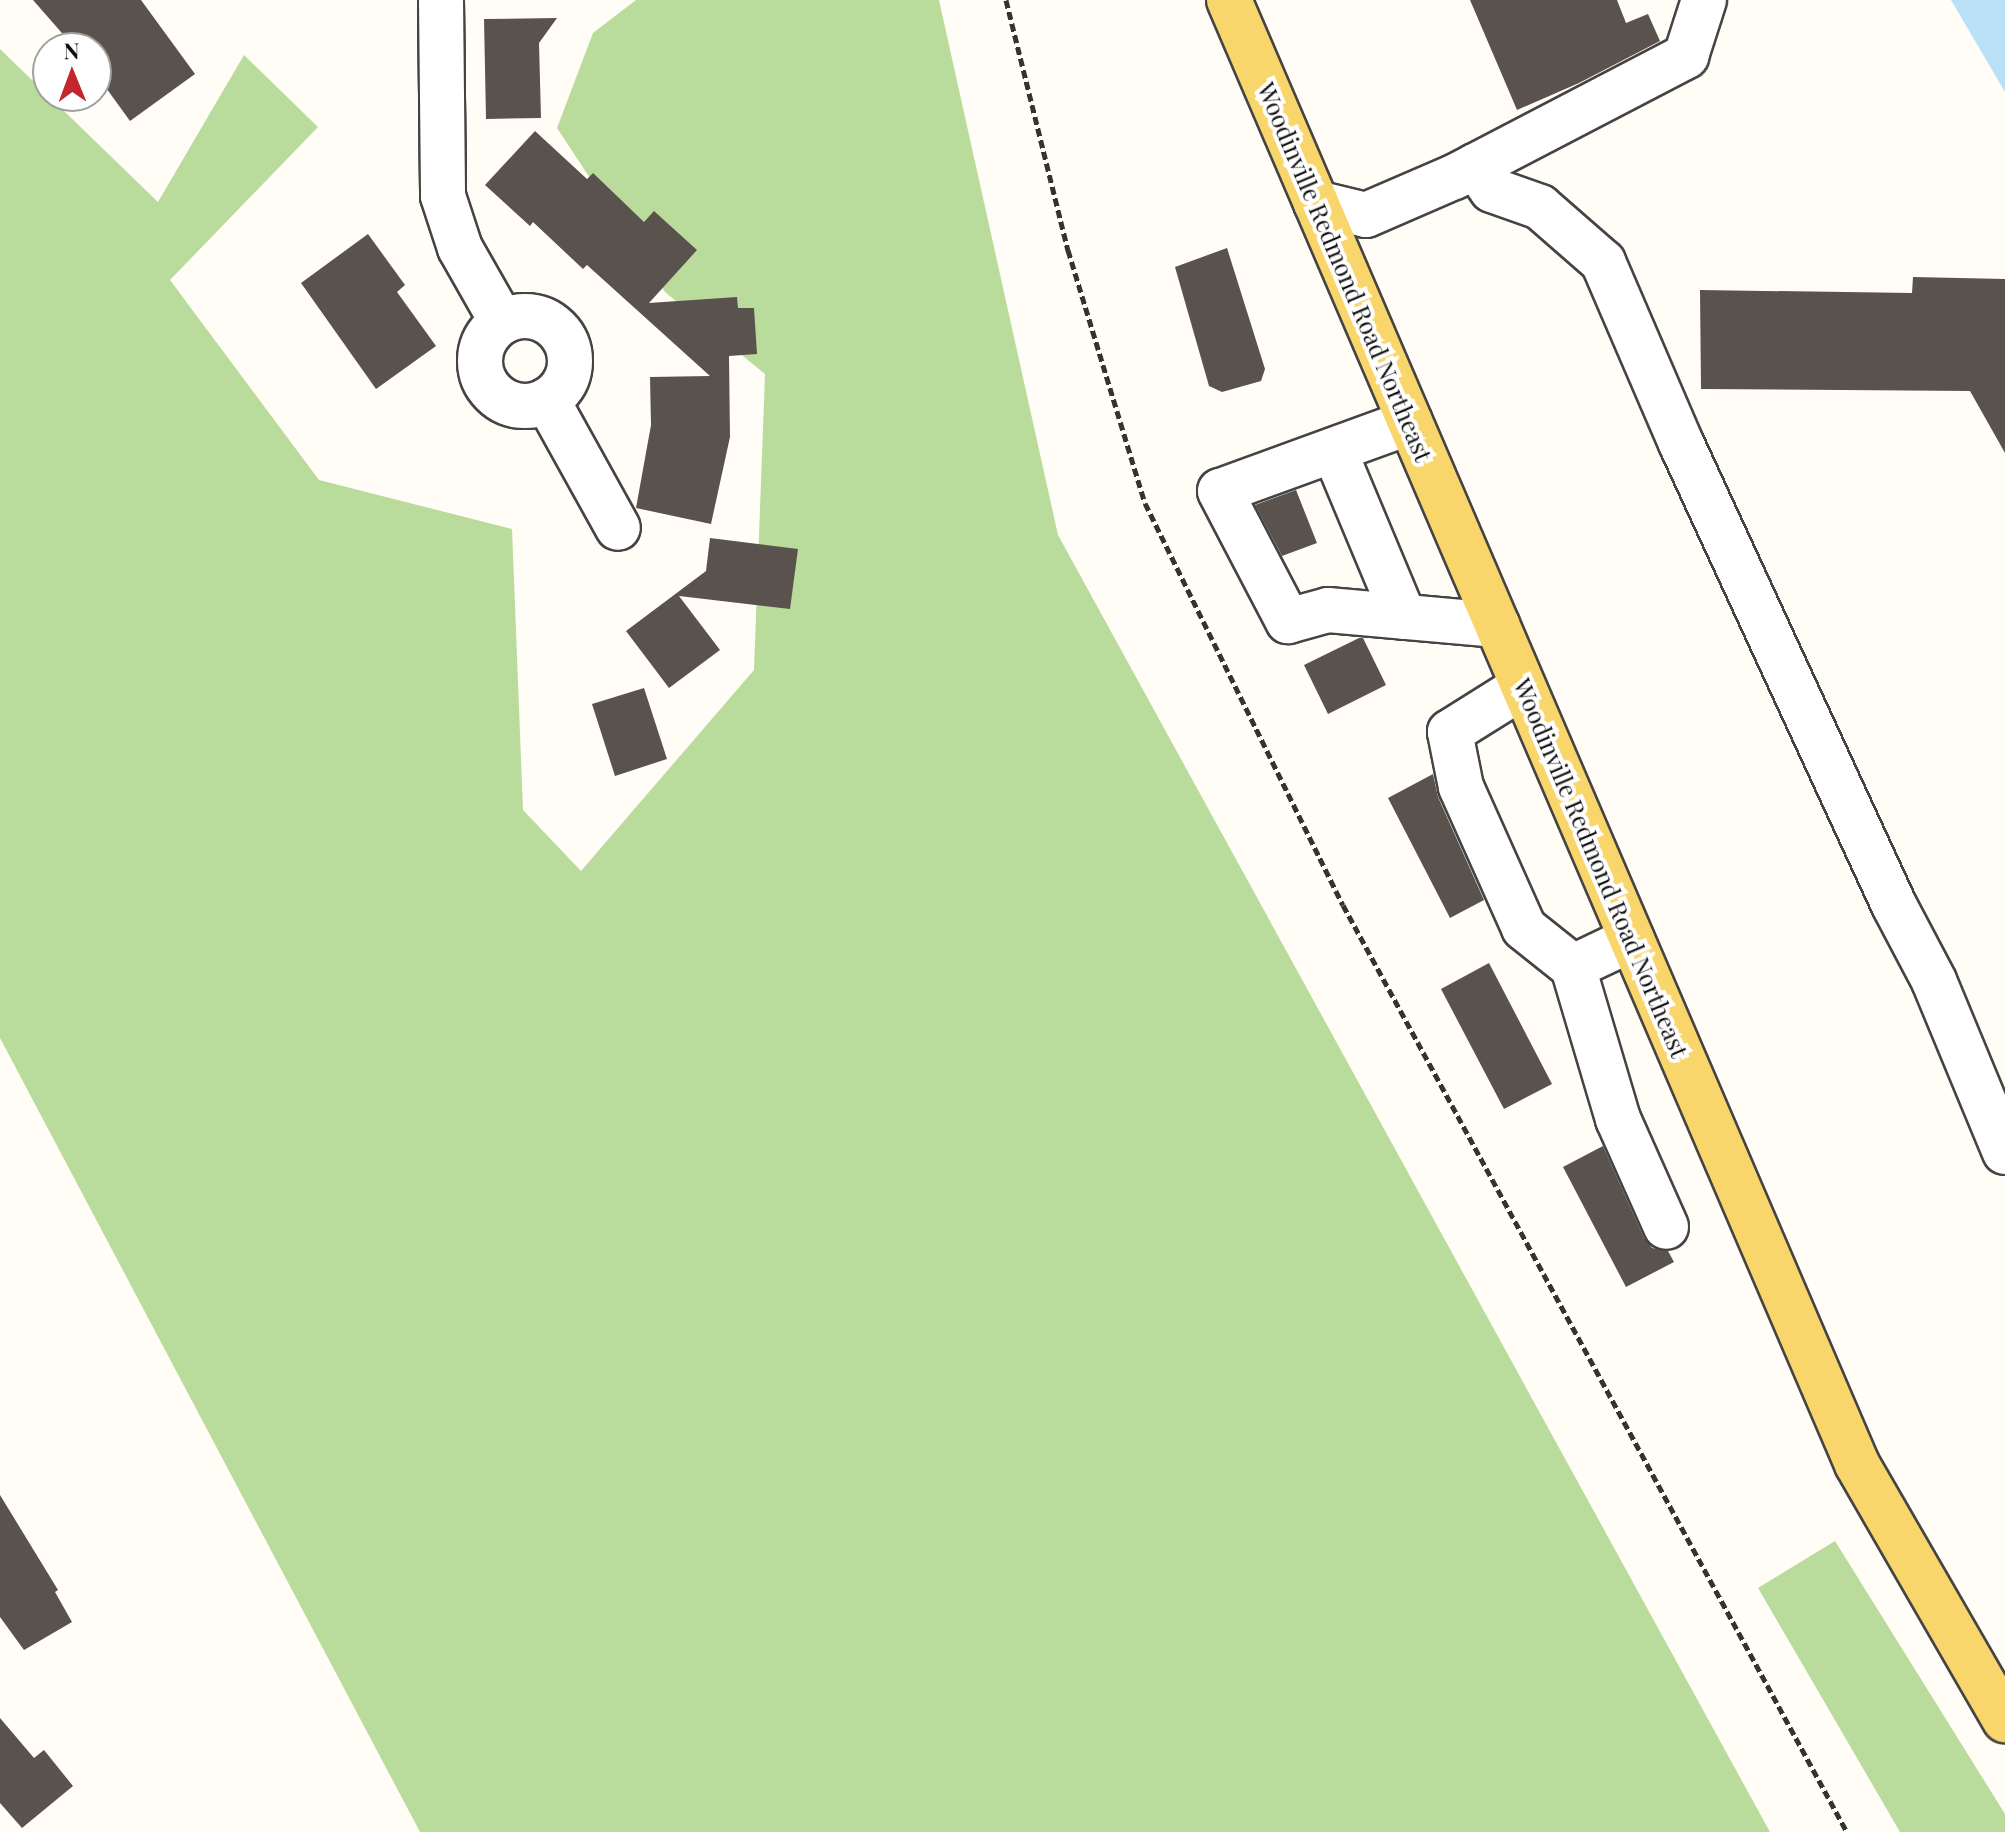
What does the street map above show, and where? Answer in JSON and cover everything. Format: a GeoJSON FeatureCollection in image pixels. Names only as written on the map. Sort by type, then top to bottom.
{"type":"FeatureCollection","features":[{"type":"Feature","properties":{"kind":"main road","name":"Woodinville Redmond Road Northeast"},"geometry":{"type":"LineString","coordinates":[[1229,0],[1857,1464],[2005,1720]]}},
{"type":"Feature","properties":{"kind":"street"},"geometry":{"type":"LineString","coordinates":[[441,0],[443,196],[460,248],[502,322]]}},
{"type":"Feature","properties":{"kind":"street"},"geometry":{"type":"LineString","coordinates":[[1316,203],[1366,215],[1475,166],[1686,56],[1704,0]]}},
{"type":"Feature","properties":{"kind":"street"},"geometry":{"type":"LineString","coordinates":[[1475,166],[1492,190],[1540,207],[1603,262],[1681,443],[1894,905],[1934,981],[2005,1152]]}},
{"type":"Feature","properties":{"kind":"street"},"geometry":{"type":"LineString","coordinates":[[517,317],[533,317],[559,332],[567,346],[567,376],[547,400],[532,405],[502,400],[482,376],[479,361],[482,345],[502,322],[517,317]]}},
{"type":"Feature","properties":{"kind":"street"},"geometry":{"type":"LineString","coordinates":[[547,400],[618,528]]}},
{"type":"Feature","properties":{"kind":"street"},"geometry":{"type":"LineString","coordinates":[[1410,422],[1220,491],[1288,621],[1328,610],[1497,625]]}},
{"type":"Feature","properties":{"kind":"street"},"geometry":{"type":"LineString","coordinates":[[1334,450],[1404,617]]}},
{"type":"Feature","properties":{"kind":"street"},"geometry":{"type":"LineString","coordinates":[[1522,687],[1450,732],[1461,787],[1524,928],[1573,967],[1618,1119],[1666,1227]]}},
{"type":"Feature","properties":{"kind":"street"},"geometry":{"type":"LineString","coordinates":[[1573,967],[1632,939]]}},
{"type":"Feature","properties":{"kind":"path"},"geometry":{"type":"LineString","coordinates":[[1006,0],[1068,250],[1145,503],[1343,905],[1847,1832]]}},
{"type":"Feature","properties":{"kind":"green space"},"geometry":{"type":"Polygon","coordinates":[[[636,0],[939,0],[1058,535],[1770,1832],[420,1832],[0,1038],[0,49],[32,80],[32,112],[65,112],[158,202],[244,55],[318,127],[170,280],[319,480],[512,529],[523,810],[581,871],[754,670],[765,374],[665,292],[557,128],[593,33],[636,0]]]}},
{"type":"Feature","properties":{"kind":"green space"},"geometry":{"type":"Polygon","coordinates":[[[1835,1541],[2005,1814],[2005,1832],[1900,1832],[1758,1588],[1835,1541]]]}},
{"type":"Feature","properties":{"kind":"water"},"geometry":{"type":"Polygon","coordinates":[[[1951,0],[2005,0],[2005,92],[1951,0]]]}},
{"type":"Feature","properties":{"kind":"building"},"geometry":{"type":"Polygon","coordinates":[[[33,0],[141,0],[195,74],[130,121],[112,96],[112,32],[61,32],[33,0]]]}},
{"type":"Feature","properties":{"kind":"building"},"geometry":{"type":"Polygon","coordinates":[[[1470,0],[1617,0],[1626,23],[1648,14],[1660,41],[1579,83],[1517,110],[1470,0]]]}},
{"type":"Feature","properties":{"kind":"building"},"geometry":{"type":"Polygon","coordinates":[[[557,18],[539,43],[541,118],[486,119],[484,19],[557,18]]]}},
{"type":"Feature","properties":{"kind":"building"},"geometry":{"type":"Polygon","coordinates":[[[535,131],[587,179],[593,173],[644,222],[654,211],[697,250],[649,303],[737,297],[738,308],[754,308],[757,354],[729,356],[730,437],[711,524],[636,508],[651,425],[650,377],[710,376],[587,265],[583,269],[533,222],[530,226],[485,185],[535,131]]]}},
{"type":"Feature","properties":{"kind":"building"},"geometry":{"type":"Polygon","coordinates":[[[368,234],[405,285],[397,292],[436,346],[376,389],[301,283],[368,234]]]}},
{"type":"Feature","properties":{"kind":"building"},"geometry":{"type":"Polygon","coordinates":[[[1227,248],[1265,369],[1261,381],[1222,392],[1209,386],[1175,267],[1227,248]]]}},
{"type":"Feature","properties":{"kind":"building"},"geometry":{"type":"Polygon","coordinates":[[[1913,277],[2005,279],[2005,453],[1970,391],[1701,389],[1700,290],[1912,293],[1913,277]]]}},
{"type":"Feature","properties":{"kind":"building"},"geometry":{"type":"Polygon","coordinates":[[[1296,490],[1317,543],[1282,556],[1255,505],[1296,490]]]}},
{"type":"Feature","properties":{"kind":"building"},"geometry":{"type":"Polygon","coordinates":[[[710,538],[798,549],[790,609],[679,596],[720,650],[669,688],[626,631],[706,571],[710,538]]]}},
{"type":"Feature","properties":{"kind":"building"},"geometry":{"type":"Polygon","coordinates":[[[1363,638],[1386,685],[1328,714],[1304,665],[1363,638]]]}},
{"type":"Feature","properties":{"kind":"building"},"geometry":{"type":"Polygon","coordinates":[[[644,688],[667,759],[615,776],[592,704],[644,688]]]}},
{"type":"Feature","properties":{"kind":"building"},"geometry":{"type":"Polygon","coordinates":[[[1433,774],[1438,797],[1484,900],[1450,918],[1388,798],[1433,774]]]}},
{"type":"Feature","properties":{"kind":"building"},"geometry":{"type":"Polygon","coordinates":[[[1489,963],[1552,1084],[1504,1109],[1441,989],[1489,963]]]}},
{"type":"Feature","properties":{"kind":"building"},"geometry":{"type":"Polygon","coordinates":[[[1603,1146],[1644,1238],[1652,1248],[1668,1251],[1674,1262],[1626,1287],[1563,1167],[1603,1146]]]}},
{"type":"Feature","properties":{"kind":"building"},"geometry":{"type":"Polygon","coordinates":[[[0,1495],[58,1590],[55,1592],[72,1622],[24,1650],[0,1617],[0,1495]]]}},
{"type":"Feature","properties":{"kind":"building"},"geometry":{"type":"Polygon","coordinates":[[[0,1718],[34,1758],[44,1750],[73,1786],[22,1828],[0,1803],[0,1718]]]}}]}
